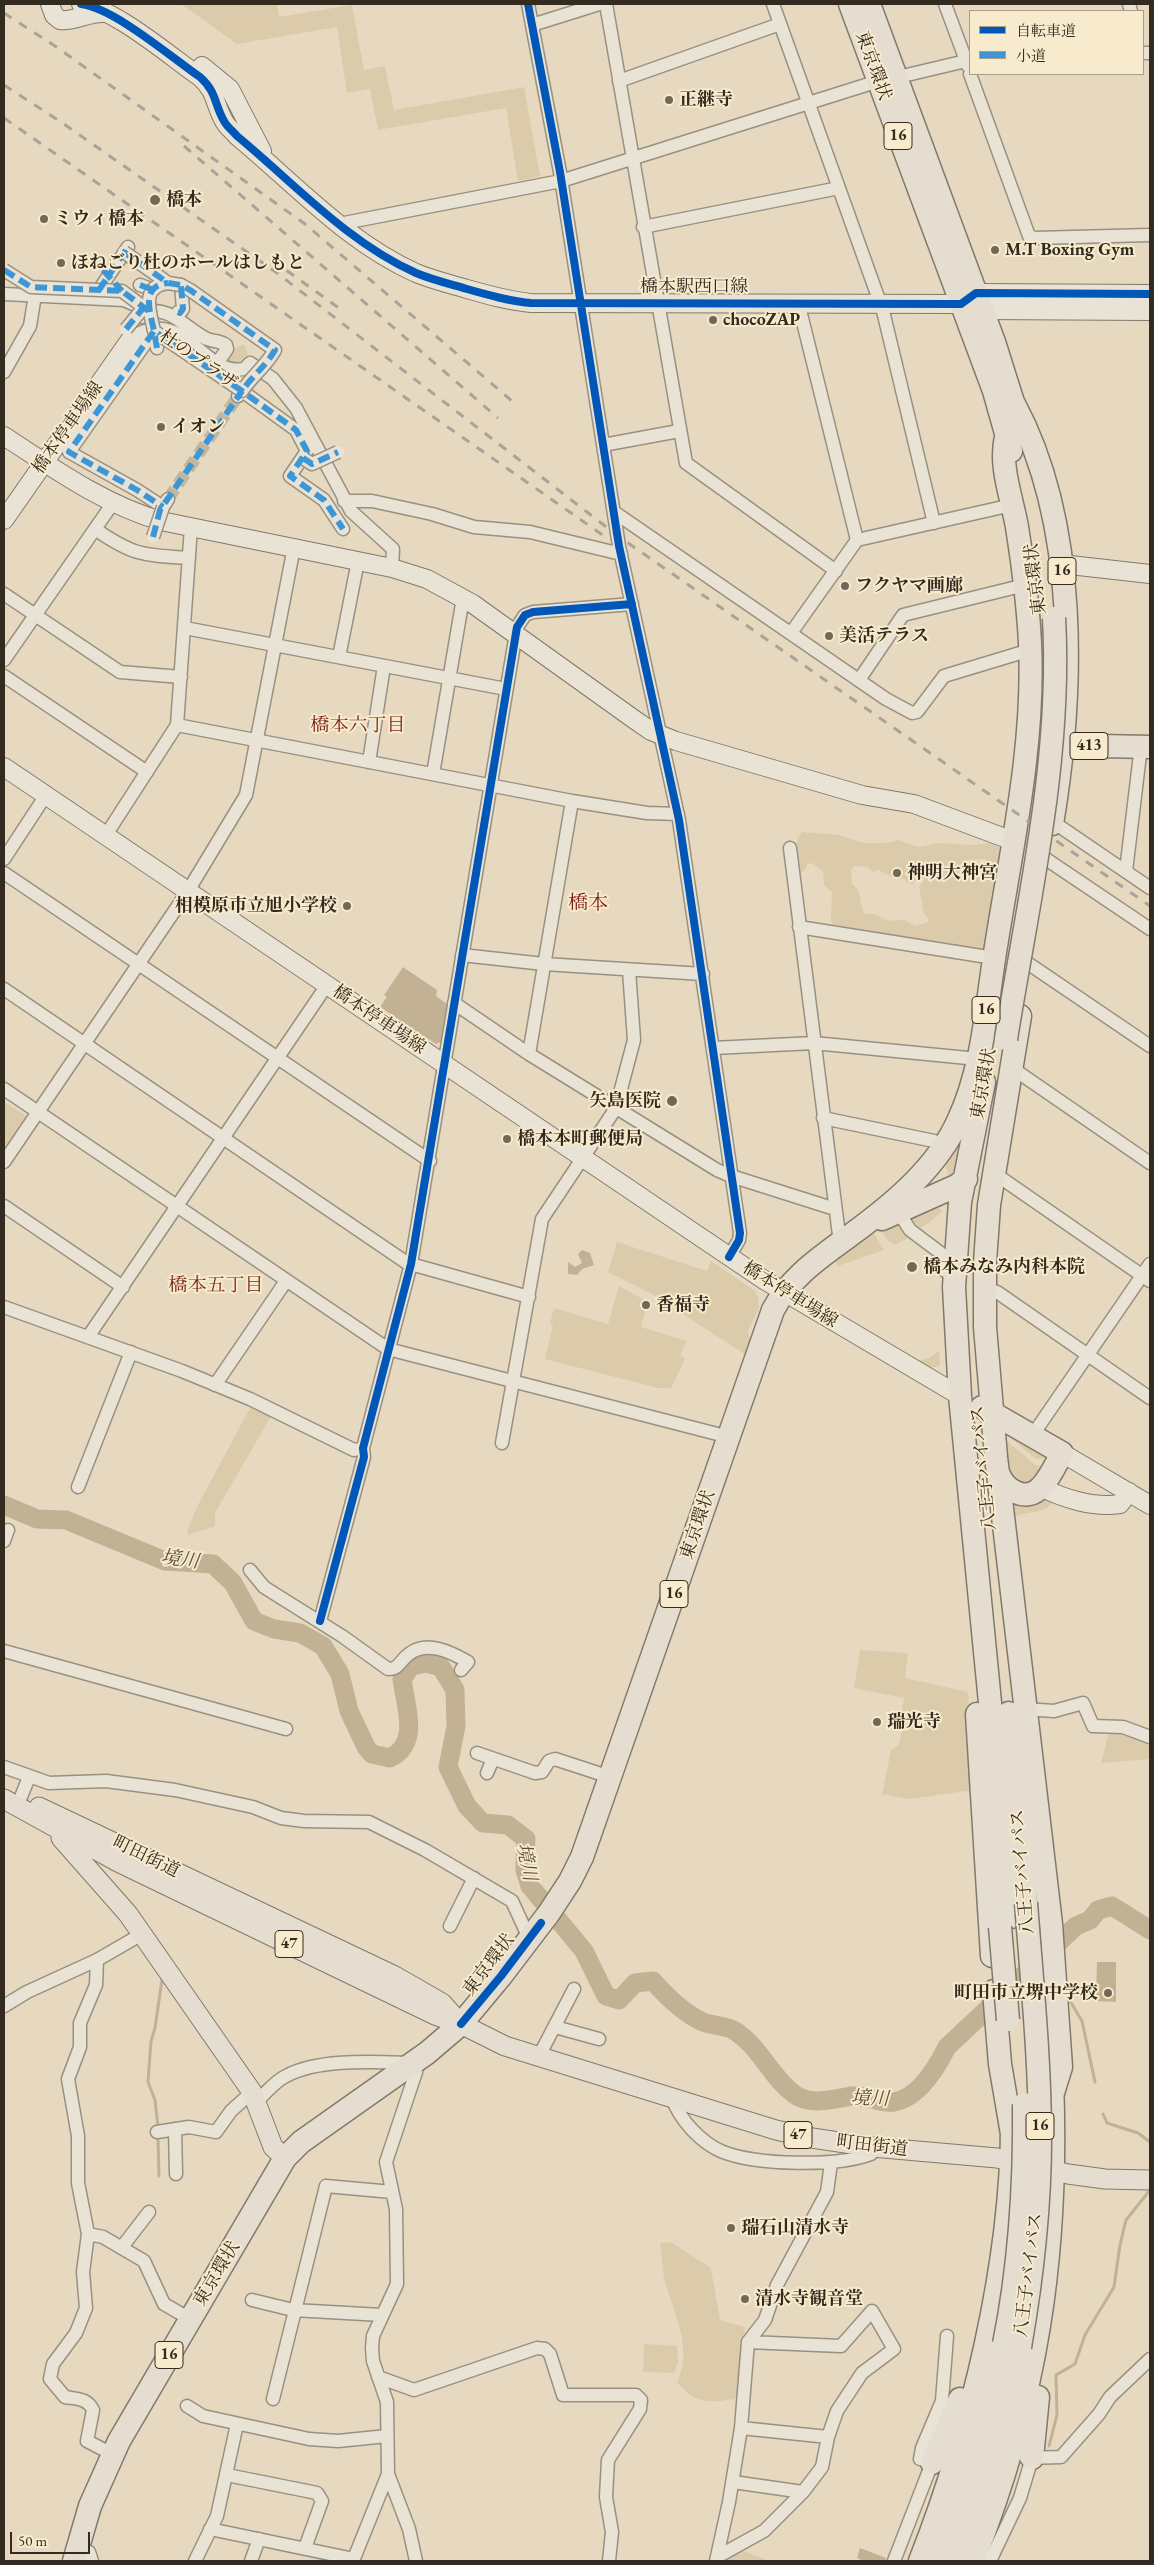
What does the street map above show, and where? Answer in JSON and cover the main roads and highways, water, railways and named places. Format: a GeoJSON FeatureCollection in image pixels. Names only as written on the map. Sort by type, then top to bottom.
{"type":"FeatureCollection","features":[{"type":"Feature","properties":{"kind":"highway","name":"東京環状"},"geometry":{"type":"LineString","coordinates":[[850,4],[886,80],[1014,404],[1044,534],[1047,619],[1055,693],[1051,754],[999,1038],[981,1176]]}},
{"type":"Feature","properties":{"kind":"highway","name":"東京環状"},"geometry":{"type":"LineString","coordinates":[[869,4],[886,80]]}},
{"type":"Feature","properties":{"kind":"highway","name":"東京環状"},"geometry":{"type":"LineString","coordinates":[[973,302],[1028,520],[1047,619]]}},
{"type":"Feature","properties":{"kind":"highway","name":"16"},"geometry":{"type":"LineString","coordinates":[[976,1404],[1062,1453],[1042,1487],[1030,1494],[1016,1492],[1002,1482],[976,1404],[986,1234],[981,1176],[1012,1068],[1064,745],[1067,676],[1066,613],[1061,564],[1043,475],[1030,433],[1014,404]]}},
{"type":"Feature","properties":{"kind":"highway","name":"16"},"geometry":{"type":"LineString","coordinates":[[847,1238],[917,1179],[943,1146],[959,1119],[974,1079],[978,1059],[1006,894],[1027,743],[1030,650],[1025,585],[1003,452],[1006,437]]}},
{"type":"Feature","properties":{"kind":"highway","name":"413"},"geometry":{"type":"LineString","coordinates":[[1027,743],[1146,747]]}},
{"type":"Feature","properties":{"kind":"highway"},"geometry":{"type":"LineString","coordinates":[[1006,894],[1011,898],[1022,901],[1032,902],[1040,898]]}},
{"type":"Feature","properties":{"kind":"highway","name":"16"},"geometry":{"type":"LineString","coordinates":[[847,1238],[898,1212],[981,1176]]}},
{"type":"Feature","properties":{"kind":"highway","name":"八王子バイパス"},"geometry":{"type":"LineString","coordinates":[[956,2561],[994,2451],[1012,2345],[1024,2147],[1022,2053],[1029,1912],[967,1465],[976,1404],[956,1349],[954,1287],[957,1232],[981,1176]]}},
{"type":"Feature","properties":{"kind":"highway","name":"八王子バイパス"},"geometry":{"type":"LineString","coordinates":[[981,1176],[971,1288],[976,1404],[1001,1631],[1003,1730]]}},
{"type":"Feature","properties":{"kind":"highway","name":"東京環状"},"geometry":{"type":"LineString","coordinates":[[81,2556],[90,2506],[112,2454],[285,2158],[335,2116],[412,2063],[461,2024],[501,1976],[562,1893],[582,1857],[773,1310],[783,1292],[800,1272],[847,1238]]}},
{"type":"Feature","properties":{"kind":"highway","name":"16"},"geometry":{"type":"LineString","coordinates":[[920,2561],[951,2472],[977,2376],[1002,2253],[1010,2197],[1012,2134],[1002,2022],[992,1966],[975,1678],[954,1476],[957,1471],[967,1465]]}},
{"type":"Feature","properties":{"kind":"highway","name":"16"},"geometry":{"type":"LineString","coordinates":[[997,1468],[1001,1631]]}},
{"type":"Feature","properties":{"kind":"highway","name":"16"},"geometry":{"type":"LineString","coordinates":[[997,1468],[1024,1709],[1029,1912],[1002,2022]]}},
{"type":"Feature","properties":{"kind":"highway","name":"16"},"geometry":{"type":"LineString","coordinates":[[989,2560],[1042,2318],[1050,2245],[1052,2171],[1050,1975],[993,1799],[1003,1730]]}},
{"type":"Feature","properties":{"kind":"highway","name":"16"},"geometry":{"type":"LineString","coordinates":[[1029,1912],[1050,1975]]}},
{"type":"Feature","properties":{"kind":"highway"},"geometry":{"type":"LineString","coordinates":[[1024,2458],[1042,2318]]}},
{"type":"Feature","properties":{"kind":"highway","name":"八王子バイパス"},"geometry":{"type":"LineString","coordinates":[[939,2561],[978,2450],[998,2378],[1012,2345]]}},
{"type":"Feature","properties":{"kind":"highway"},"geometry":{"type":"LineString","coordinates":[[940,2462],[961,2397],[977,2376]]}},
{"type":"Feature","properties":{"kind":"main road","name":"町田街道"},"geometry":{"type":"LineString","coordinates":[[9,1795],[46,1817],[106,1859],[285,1933],[435,2015],[461,2024],[493,2041],[776,2130],[812,2138],[872,2147],[1011,2161],[1052,2171],[1106,2179],[1150,2180]]}},
{"type":"Feature","properties":{"kind":"main road","name":"47"},"geometry":{"type":"LineString","coordinates":[[46,1817],[73,1828],[84,1844],[106,1859]]}},
{"type":"Feature","properties":{"kind":"main road","name":"47"},"geometry":{"type":"LineString","coordinates":[[46,1817],[106,1859]]}},
{"type":"Feature","properties":{"kind":"main road","name":"47"},"geometry":{"type":"LineString","coordinates":[[106,1859],[104,1885],[142,1934],[255,2097],[273,2147],[285,2158]]}},
{"type":"Feature","properties":{"kind":"waterway","name":"境川"},"geometry":{"type":"LineString","coordinates":[[4,1505],[37,1519],[66,1520],[165,1561],[213,1564],[233,1583],[254,1621],[274,1629],[300,1633],[323,1646],[340,1674],[349,1711],[366,1747],[372,1754],[390,1758],[400,1751],[405,1743],[409,1723],[402,1679],[411,1666],[427,1663],[441,1667],[455,1690],[456,1726],[448,1767],[467,1806],[483,1823],[508,1825],[526,1839],[525,1870],[530,1886],[584,1951],[606,1996],[619,2000],[635,1983],[653,1981],[670,1999],[689,2014],[703,2022],[731,2029],[744,2038],[759,2053],[786,2087],[801,2098],[823,2101],[858,2096],[889,2102],[903,2099],[911,2095],[926,2080],[947,2047],[1076,1926],[1090,1920],[1098,1910],[1112,1906],[1150,1930]]}},
{"type":"Feature","properties":{"kind":"waterway"},"geometry":{"type":"LineString","coordinates":[[158,2127],[155,2100],[148,2082],[151,2041],[155,2028],[162,1980]]}},
{"type":"Feature","properties":{"kind":"waterway"},"geometry":{"type":"LineString","coordinates":[[1070,2001],[1082,2021],[1095,2082]]}},
{"type":"Feature","properties":{"kind":"waterway"},"geometry":{"type":"LineString","coordinates":[[1103,2114],[1107,2123],[1138,2133],[1150,2142]]}},
{"type":"Feature","properties":{"kind":"waterway"},"geometry":{"type":"LineString","coordinates":[[158,2139],[159,2176]]}},
{"type":"Feature","properties":{"kind":"waterway"},"geometry":{"type":"LineString","coordinates":[[1049,2446],[1057,2415],[1056,2375],[1075,2364],[1085,2335],[1114,2287],[1126,2220],[1150,2190]]}},
{"type":"Feature","properties":{"kind":"tunnel"},"geometry":{"type":"LineString","coordinates":[[168,499],[238,396]]}},
{"type":"Feature","properties":{"kind":"railway"},"geometry":{"type":"LineString","coordinates":[[4,13],[55,46],[305,224],[512,401]]}},
{"type":"Feature","properties":{"kind":"railway"},"geometry":{"type":"LineString","coordinates":[[4,85],[61,122],[277,273],[618,536],[1150,906]]}},
{"type":"Feature","properties":{"kind":"railway"},"geometry":{"type":"LineString","coordinates":[[4,118],[607,538]]}},
{"type":"Feature","properties":{"kind":"railway"},"geometry":{"type":"LineString","coordinates":[[184,146],[498,418]]}},
{"type":"Feature","properties":{"kind":"railway"},"geometry":{"type":"LineString","coordinates":[[272,260],[339,308]]}},
{"type":"Feature","properties":{"kind":"place","name":"正継寺"},"geometry":{"type":"Point","coordinates":[669,100]}},
{"type":"Feature","properties":{"kind":"place","name":"橋本"},"geometry":{"type":"Point","coordinates":[155,200]}},
{"type":"Feature","properties":{"kind":"place","name":"ミウィ橋本"},"geometry":{"type":"Point","coordinates":[44,219]}},
{"type":"Feature","properties":{"kind":"place","name":"M.T Boxing Gym"},"geometry":{"type":"Point","coordinates":[995,250]}},
{"type":"Feature","properties":{"kind":"place","name":"ほねごり杜のホールはしもと"},"geometry":{"type":"Point","coordinates":[61,263]}},
{"type":"Feature","properties":{"kind":"place","name":"chocoZAP"},"geometry":{"type":"Point","coordinates":[713,320]}},
{"type":"Feature","properties":{"kind":"place","name":"イオン"},"geometry":{"type":"Point","coordinates":[161,427]}},
{"type":"Feature","properties":{"kind":"place","name":"フクヤマ画廊"},"geometry":{"type":"Point","coordinates":[845,586]}},
{"type":"Feature","properties":{"kind":"place","name":"美活テラス"},"geometry":{"type":"Point","coordinates":[829,636]}},
{"type":"Feature","properties":{"kind":"place","name":"神明大神宮"},"geometry":{"type":"Point","coordinates":[897,873]}},
{"type":"Feature","properties":{"kind":"place","name":"相模原市立旭小学校"},"geometry":{"type":"Point","coordinates":[347,906]}},
{"type":"Feature","properties":{"kind":"place","name":"矢島医院"},"geometry":{"type":"Point","coordinates":[672,1101]}},
{"type":"Feature","properties":{"kind":"place","name":"橋本本町郵便局"},"geometry":{"type":"Point","coordinates":[507,1139]}},
{"type":"Feature","properties":{"kind":"place","name":"橋本みなみ内科本院"},"geometry":{"type":"Point","coordinates":[912,1267]}},
{"type":"Feature","properties":{"kind":"place","name":"香福寺"},"geometry":{"type":"Point","coordinates":[646,1305]}},
{"type":"Feature","properties":{"kind":"place","name":"瑞光寺"},"geometry":{"type":"Point","coordinates":[877,1722]}},
{"type":"Feature","properties":{"kind":"place","name":"町田市立堺中学校"},"geometry":{"type":"Point","coordinates":[1108,1993]}},
{"type":"Feature","properties":{"kind":"place","name":"瑞石山清水寺"},"geometry":{"type":"Point","coordinates":[731,2228]}},
{"type":"Feature","properties":{"kind":"place","name":"清水寺観音堂"},"geometry":{"type":"Point","coordinates":[745,2299]}},
{"type":"Feature","properties":{"kind":"district","name":"橋本六丁目"},"geometry":{"type":"Point","coordinates":[358,726]}},
{"type":"Feature","properties":{"kind":"district","name":"橋本"},"geometry":{"type":"Point","coordinates":[588,904]}},
{"type":"Feature","properties":{"kind":"district","name":"橋本五丁目"},"geometry":{"type":"Point","coordinates":[216,1286]}}]}
